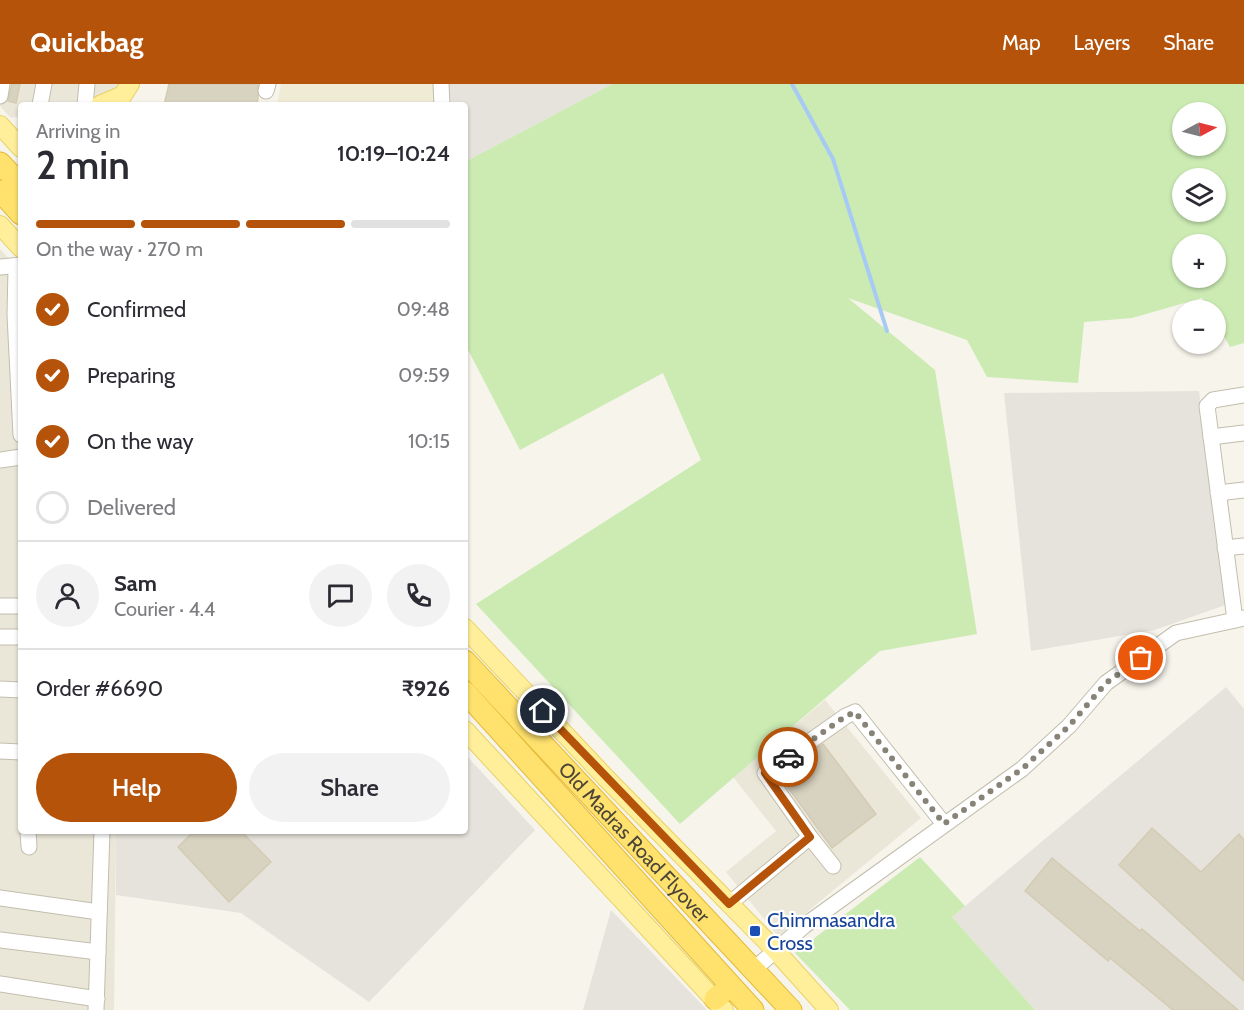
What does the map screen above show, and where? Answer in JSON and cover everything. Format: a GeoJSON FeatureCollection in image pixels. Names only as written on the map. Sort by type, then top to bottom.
{"type":"FeatureCollection","features":[{"type":"Feature","properties":{"kind":"highway"},"geometry":{"type":"LineString","coordinates":[[0,163],[18,182]]}},
{"type":"Feature","properties":{"kind":"highway"},"geometry":{"type":"LineString","coordinates":[[0,191],[18,211]]}},
{"type":"Feature","properties":{"kind":"highway","name":"Old Madras Road Flyover"},"geometry":{"type":"LineString","coordinates":[[468,664],[791,1010]]}},
{"type":"Feature","properties":{"kind":"highway","name":"Old Madras Road Flyover"},"geometry":{"type":"LineString","coordinates":[[468,696],[723,998],[753,1010]]}},
{"type":"Feature","properties":{"kind":"main road"},"geometry":{"type":"LineString","coordinates":[[111,102],[123,95],[130,84]]}},
{"type":"Feature","properties":{"kind":"main road"},"geometry":{"type":"LineString","coordinates":[[10,129],[18,143]]}},
{"type":"Feature","properties":{"kind":"main road"},"geometry":{"type":"LineString","coordinates":[[0,225],[18,245]]}},
{"type":"Feature","properties":{"kind":"main road"},"geometry":{"type":"LineString","coordinates":[[468,631],[776,951],[829,1010]]}},
{"type":"Feature","properties":{"kind":"main road"},"geometry":{"type":"LineString","coordinates":[[468,733],[723,998]]}},
{"type":"Feature","properties":{"kind":"street"},"geometry":{"type":"LineString","coordinates":[[0,96],[2,84]]}},
{"type":"Feature","properties":{"kind":"street"},"geometry":{"type":"LineString","coordinates":[[41,102],[45,84]]}},
{"type":"Feature","properties":{"kind":"street"},"geometry":{"type":"LineString","coordinates":[[85,102],[87,84]]}},
{"type":"Feature","properties":{"kind":"street"},"geometry":{"type":"LineString","coordinates":[[441,84],[442,102]]}},
{"type":"Feature","properties":{"kind":"street"},"geometry":{"type":"LineString","coordinates":[[0,267],[18,266]]}},
{"type":"Feature","properties":{"kind":"street"},"geometry":{"type":"LineString","coordinates":[[18,278],[15,315],[18,375]]}},
{"type":"Feature","properties":{"kind":"street"},"geometry":{"type":"LineString","coordinates":[[753,970],[804,926],[1022,769],[1069,726],[1106,683],[1176,633],[1239,619],[1225,549],[1208,403],[1213,400],[1244,395]]}},
{"type":"Feature","properties":{"kind":"street"},"geometry":{"type":"LineString","coordinates":[[1211,437],[1244,433]]}},
{"type":"Feature","properties":{"kind":"street"},"geometry":{"type":"LineString","coordinates":[[0,460],[18,457]]}},
{"type":"Feature","properties":{"kind":"street"},"geometry":{"type":"LineString","coordinates":[[1218,493],[1244,490]]}},
{"type":"Feature","properties":{"kind":"street"},"geometry":{"type":"LineString","coordinates":[[1225,549],[1244,546]]}},
{"type":"Feature","properties":{"kind":"street"},"geometry":{"type":"LineString","coordinates":[[0,606],[18,606]]}},
{"type":"Feature","properties":{"kind":"street"},"geometry":{"type":"LineString","coordinates":[[0,638],[18,637]]}},
{"type":"Feature","properties":{"kind":"street"},"geometry":{"type":"LineString","coordinates":[[0,689],[18,690]]}},
{"type":"Feature","properties":{"kind":"street"},"geometry":{"type":"LineString","coordinates":[[833,866],[765,773],[855,712],[944,824]]}},
{"type":"Feature","properties":{"kind":"street"},"geometry":{"type":"LineString","coordinates":[[0,751],[18,752]]}},
{"type":"Feature","properties":{"kind":"street"},"geometry":{"type":"LineString","coordinates":[[28,834],[29,847]]}},
{"type":"Feature","properties":{"kind":"street"},"geometry":{"type":"LineString","coordinates":[[0,984],[96,1004],[102,834]]}},
{"type":"Feature","properties":{"kind":"street"},"geometry":{"type":"LineString","coordinates":[[729,904],[810,837]]}},
{"type":"Feature","properties":{"kind":"street"},"geometry":{"type":"LineString","coordinates":[[0,898],[99,912]]}},
{"type":"Feature","properties":{"kind":"street"},"geometry":{"type":"LineString","coordinates":[[0,940],[98,952]]}},
{"type":"Feature","properties":{"kind":"shaded area"},"geometry":{"type":"Polygon","coordinates":[[[0,84],[124,84],[118,94],[91,102],[18,102],[18,117],[11,118],[0,106],[0,84]]]}},
{"type":"Feature","properties":{"kind":"shaded area"},"geometry":{"type":"Polygon","coordinates":[[[281,84],[435,84],[435,102],[278,102],[281,84]]]}},
{"type":"Feature","properties":{"kind":"shaded area"},"geometry":{"type":"Polygon","coordinates":[[[447,84],[612,84],[468,160],[468,102],[447,102],[447,84]]]}},
{"type":"Feature","properties":{"kind":"shaded area"},"geometry":{"type":"Polygon","coordinates":[[[0,249],[18,269],[18,834],[116,834],[114,1010],[0,1010],[0,249]]]}},
{"type":"Feature","properties":{"kind":"shaded area"},"geometry":{"type":"Polygon","coordinates":[[[1199,391],[1225,605],[1155,630],[1031,651],[1004,393],[1199,391]]]}},
{"type":"Feature","properties":{"kind":"shaded area"},"geometry":{"type":"Polygon","coordinates":[[[1226,687],[1244,709],[1244,1010],[1035,1010],[952,917],[1226,687]]]}},
{"type":"Feature","properties":{"kind":"shaded area"},"geometry":{"type":"Polygon","coordinates":[[[825,700],[921,818],[778,936],[726,872],[776,831],[733,777],[825,700]]]}},
{"type":"Feature","properties":{"kind":"shaded area"},"geometry":{"type":"Polygon","coordinates":[[[468,757],[535,830],[369,1002],[241,913],[116,895],[116,834],[468,834],[468,757]]]}},
{"type":"Feature","properties":{"kind":"shaded area"},"geometry":{"type":"Polygon","coordinates":[[[611,910],[707,1010],[583,1010],[611,910]]]}},
{"type":"Feature","properties":{"kind":"green space"},"geometry":{"type":"Polygon","coordinates":[[[612,84],[1244,84],[1244,343],[1230,347],[1226,340],[1226,300],[1203,300],[1202,298],[1172,300],[1172,307],[1132,318],[1084,322],[1078,383],[987,377],[967,340],[848,298],[935,370],[977,634],[880,651],[680,824],[476,604],[701,460],[663,373],[520,450],[468,350],[468,160],[612,84]]]}},
{"type":"Feature","properties":{"kind":"green space"},"geometry":{"type":"Polygon","coordinates":[[[920,857],[965,906],[952,917],[1035,1010],[850,1010],[795,953],[920,857]]]}},
{"type":"Feature","properties":{"kind":"building"},"geometry":{"type":"Polygon","coordinates":[[[12,84],[20,84],[16,103],[8,101],[12,84]]]}},
{"type":"Feature","properties":{"kind":"building"},"geometry":{"type":"Polygon","coordinates":[[[169,84],[258,84],[257,102],[165,102],[169,84]]]}},
{"type":"Feature","properties":{"kind":"building"},"geometry":{"type":"Polygon","coordinates":[[[823,744],[876,814],[832,848],[779,775],[823,744]]]}},
{"type":"Feature","properties":{"kind":"building"},"geometry":{"type":"Polygon","coordinates":[[[1152,828],[1201,872],[1239,834],[1244,840],[1244,981],[1119,865],[1152,828]]]}},
{"type":"Feature","properties":{"kind":"building"},"geometry":{"type":"Polygon","coordinates":[[[191,834],[244,834],[271,862],[229,902],[178,847],[191,834]]]}},
{"type":"Feature","properties":{"kind":"building"},"geometry":{"type":"Polygon","coordinates":[[[1052,858],[1140,931],[1142,929],[1238,1010],[1173,1010],[1110,958],[1108,961],[1025,891],[1052,858]]]}},
{"type":"Feature","properties":{"kind":"waterway"},"geometry":{"type":"LineString","coordinates":[[792,84],[833,159],[887,331]]}},
{"type":"Feature","properties":{"kind":"way so far"},"geometry":{"type":"LineString","coordinates":[[788,757],[855,712],[944,824],[1022,769],[1069,726],[1106,683],[1141,658]]}},
{"type":"Feature","properties":{"kind":"place","name":"Chimmasandra Cross"},"geometry":{"type":"Point","coordinates":[755,931]}},
{"type":"Feature","properties":{"kind":"route"},"geometry":{"type":"LineString","coordinates":[[543,711],[729,904],[810,837],[765,773],[788,757]]}}]}
